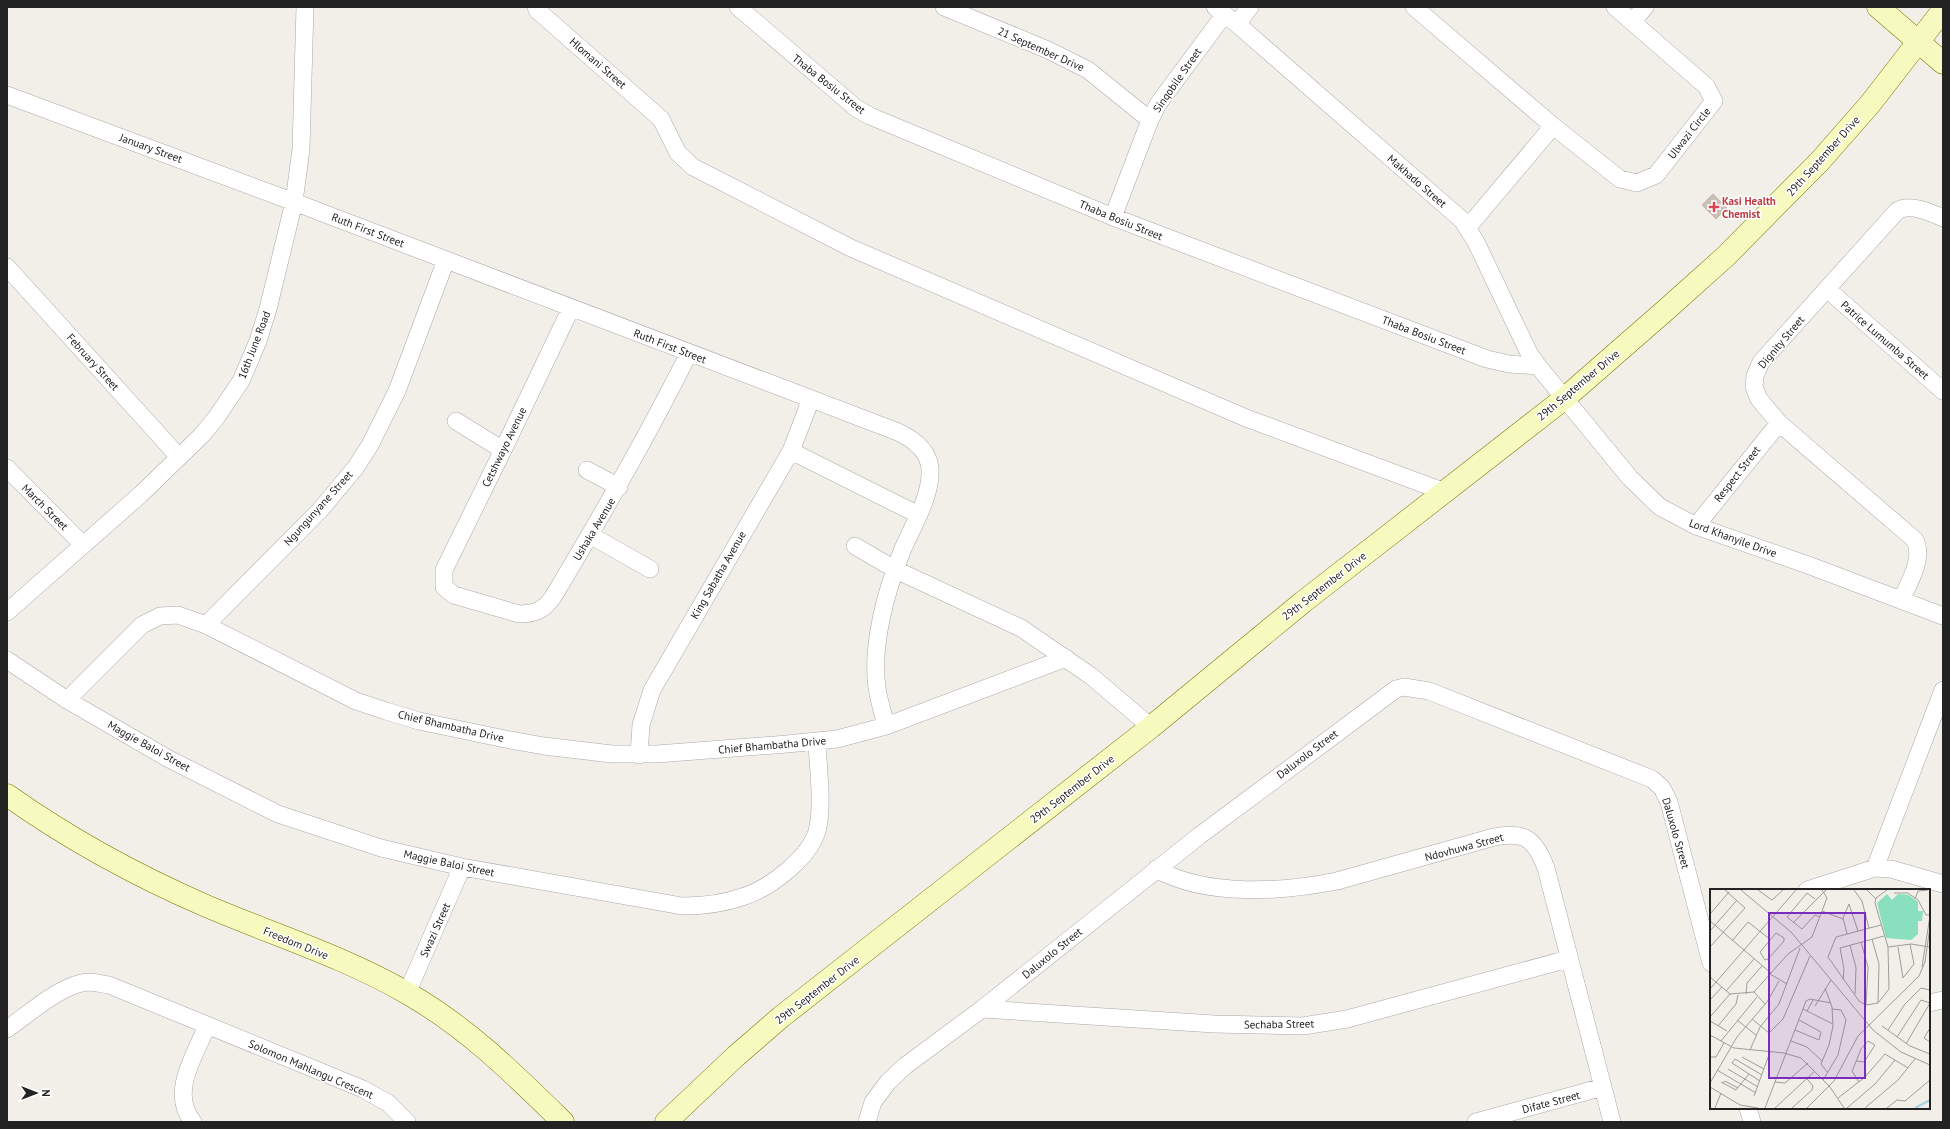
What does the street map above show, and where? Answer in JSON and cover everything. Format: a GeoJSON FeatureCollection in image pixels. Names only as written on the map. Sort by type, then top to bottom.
{"type":"FeatureCollection","features":[{"type":"Feature","properties":{"kind":"street","name":"Hlomani Street"},"geometry":{"type":"LineString","coordinates":[[536,7],[537,10],[661,119],[678,152],[693,167],[851,248],[1246,418],[1445,492]]}},
{"type":"Feature","properties":{"kind":"street","name":"Thaba Bosiu Street"},"geometry":{"type":"LineString","coordinates":[[738,7],[793,56],[856,108],[866,113],[1113,217],[1487,359],[1508,364],[1538,366]]}},
{"type":"Feature","properties":{"kind":"street","name":"21 September Drive"},"geometry":{"type":"LineString","coordinates":[[944,7],[1048,50],[1082,67],[1108,85],[1150,120]]}},
{"type":"Feature","properties":{"kind":"street","name":"Sinqobile Street"},"geometry":{"type":"LineString","coordinates":[[1113,217],[1150,120],[1158,104],[1226,15],[1250,7]]}},
{"type":"Feature","properties":{"kind":"street","name":"Ulwazi Circle"},"geometry":{"type":"LineString","coordinates":[[1414,7],[1553,126],[1620,179],[1637,183],[1656,175],[1714,101],[1706,86],[1615,7]]}},
{"type":"Feature","properties":{"kind":"street"},"geometry":{"type":"LineString","coordinates":[[1632,22],[1645,7]]}},
{"type":"Feature","properties":{"kind":"street"},"geometry":{"type":"LineString","coordinates":[[1878,7],[1943,63]]}},
{"type":"Feature","properties":{"kind":"street","name":"16th June Road"},"geometry":{"type":"LineString","coordinates":[[7,612],[140,495],[180,457],[216,418],[240,381],[250,361],[270,302],[294,202],[301,149],[301,9]]}},
{"type":"Feature","properties":{"kind":"street","name":"29th September Drive"},"geometry":{"type":"LineString","coordinates":[[666,1122],[736,1056],[781,1017],[1069,789],[1151,727],[1303,602],[1565,398],[1726,256],[1777,206],[1848,131],[1943,10]]}},
{"type":"Feature","properties":{"kind":"street","name":"Makhado Street"},"geometry":{"type":"LineString","coordinates":[[1226,15],[1462,220],[1468,227],[1530,353],[1538,366],[1565,398]]}},
{"type":"Feature","properties":{"kind":"street","name":"January Street"},"geometry":{"type":"LineString","coordinates":[[7,95],[294,202]]}},
{"type":"Feature","properties":{"kind":"street"},"geometry":{"type":"LineString","coordinates":[[1468,227],[1553,126]]}},
{"type":"Feature","properties":{"kind":"street","name":"Ruth First Street"},"geometry":{"type":"LineString","coordinates":[[294,202],[898,432],[921,447],[926,454],[930,470],[930,480],[919,515],[902,552],[896,570]]}},
{"type":"Feature","properties":{"kind":"street","name":"Dignity Street"},"geometry":{"type":"LineString","coordinates":[[1901,600],[1917,560],[1918,546],[1915,540],[1779,423],[1759,400],[1754,387],[1755,376],[1761,362],[1891,216],[1900,209],[1916,209],[1943,218]]}},
{"type":"Feature","properties":{"kind":"street","name":"Ngungunyane Street"},"geometry":{"type":"LineString","coordinates":[[206,625],[320,509],[348,476],[370,445],[402,378],[446,260]]}},
{"type":"Feature","properties":{"kind":"street","name":"February Street"},"geometry":{"type":"LineString","coordinates":[[7,266],[180,457]]}},
{"type":"Feature","properties":{"kind":"street","name":"Patrice Lumumba Street"},"geometry":{"type":"LineString","coordinates":[[1827,289],[1943,391]]}},
{"type":"Feature","properties":{"kind":"street","name":"Cetshwayo Avenue"},"geometry":{"type":"LineString","coordinates":[[444,587],[444,570],[504,450],[571,308]]}},
{"type":"Feature","properties":{"kind":"street","name":"Ushaka Avenue"},"geometry":{"type":"LineString","coordinates":[[444,587],[454,595],[519,614],[536,612],[543,609],[548,604],[619,487],[653,426],[689,353]]}},
{"type":"Feature","properties":{"kind":"street","name":"Lord Khanyile Drive"},"geometry":{"type":"LineString","coordinates":[[1565,398],[1630,478],[1660,507],[1696,526],[1808,565],[1943,616]]}},
{"type":"Feature","properties":{"kind":"street","name":"King Sabatha Avenue"},"geometry":{"type":"LineString","coordinates":[[639,755],[641,725],[652,690],[790,451],[811,400]]}},
{"type":"Feature","properties":{"kind":"street"},"geometry":{"type":"LineString","coordinates":[[456,422],[504,450]]}},
{"type":"Feature","properties":{"kind":"street","name":"Respect Street"},"geometry":{"type":"LineString","coordinates":[[1696,526],[1779,423]]}},
{"type":"Feature","properties":{"kind":"street"},"geometry":{"type":"LineString","coordinates":[[790,451],[919,515]]}},
{"type":"Feature","properties":{"kind":"street","name":"March Street"},"geometry":{"type":"LineString","coordinates":[[7,468],[83,545]]}},
{"type":"Feature","properties":{"kind":"street"},"geometry":{"type":"LineString","coordinates":[[587,470],[619,487]]}},
{"type":"Feature","properties":{"kind":"street"},"geometry":{"type":"LineString","coordinates":[[590,536],[650,569]]}},
{"type":"Feature","properties":{"kind":"street"},"geometry":{"type":"LineString","coordinates":[[855,546],[896,570],[997,615],[1021,628],[1066,658],[1111,691],[1151,727]]}},
{"type":"Feature","properties":{"kind":"street"},"geometry":{"type":"LineString","coordinates":[[886,726],[877,687],[877,647],[880,626],[896,570]]}},
{"type":"Feature","properties":{"kind":"street","name":"Chief Bhambatha Drive"},"geometry":{"type":"LineString","coordinates":[[67,700],[142,625],[149,620],[168,614],[178,615],[206,625],[326,687],[386,711],[419,720],[544,746],[612,754],[639,755],[817,742],[852,735],[886,726],[1066,658]]}},
{"type":"Feature","properties":{"kind":"street","name":"Maggie Baloi Street"},"geometry":{"type":"LineString","coordinates":[[7,660],[67,700],[169,759],[278,814],[381,848],[462,867],[682,906],[702,906],[744,897],[774,880],[806,854],[814,841],[820,815],[817,742]]}},
{"type":"Feature","properties":{"kind":"street","name":"Daluxolo Street"},"geometry":{"type":"LineString","coordinates":[[867,1122],[873,1102],[905,1066],[982,1009],[1156,870],[1382,697],[1396,689],[1404,687],[1429,691],[1652,779],[1662,788],[1669,802],[1706,923],[1710,955]]}},
{"type":"Feature","properties":{"kind":"street"},"geometry":{"type":"LineString","coordinates":[[1875,868],[1943,690]]}},
{"type":"Feature","properties":{"kind":"street","name":"Freedom Drive"},"geometry":{"type":"LineString","coordinates":[[7,795],[81,842],[164,887],[368,973],[407,993],[472,1037],[510,1069],[563,1122]]}},
{"type":"Feature","properties":{"kind":"street","name":"Ndovhuwa Street"},"geometry":{"type":"LineString","coordinates":[[1156,870],[1172,879],[1188,884],[1232,889],[1314,886],[1494,837],[1516,835],[1526,837],[1532,842],[1542,857],[1612,1122]]}},
{"type":"Feature","properties":{"kind":"street","name":"Swazi Street"},"geometry":{"type":"LineString","coordinates":[[407,993],[462,867]]}},
{"type":"Feature","properties":{"kind":"street"},"geometry":{"type":"LineString","coordinates":[[1810,889],[1875,868],[1891,869],[1943,884]]}},
{"type":"Feature","properties":{"kind":"street","name":"Sechaba Street"},"geometry":{"type":"LineString","coordinates":[[982,1009],[1214,1024],[1303,1026],[1347,1019],[1568,959]]}},
{"type":"Feature","properties":{"kind":"street","name":"Solomon Mahlangu Crescent"},"geometry":{"type":"LineString","coordinates":[[7,1030],[62,991],[80,983],[89,982],[110,985],[363,1089],[388,1104],[407,1122]]}},
{"type":"Feature","properties":{"kind":"street"},"geometry":{"type":"LineString","coordinates":[[1930,1003],[1943,1000]]}},
{"type":"Feature","properties":{"kind":"street"},"geometry":{"type":"LineString","coordinates":[[193,1122],[183,1103],[183,1087],[207,1026]]}},
{"type":"Feature","properties":{"kind":"street","name":"Difate Street"},"geometry":{"type":"LineString","coordinates":[[1476,1122],[1603,1087]]}},
{"type":"Feature","properties":{"kind":"street"},"geometry":{"type":"LineString","coordinates":[[1748,1109],[1752,1122]]}},
{"type":"Feature","properties":{"kind":"building","name":"Kasi Health Chemist"},"geometry":{"type":"Polygon","coordinates":[[[1713,194],[1727,208],[1716,219],[1702,205],[1713,194]]]}},
{"type":"Feature","properties":{"kind":"place","name":"Kasi Health Chemist"},"geometry":{"type":"Point","coordinates":[1714,207]}}]}
